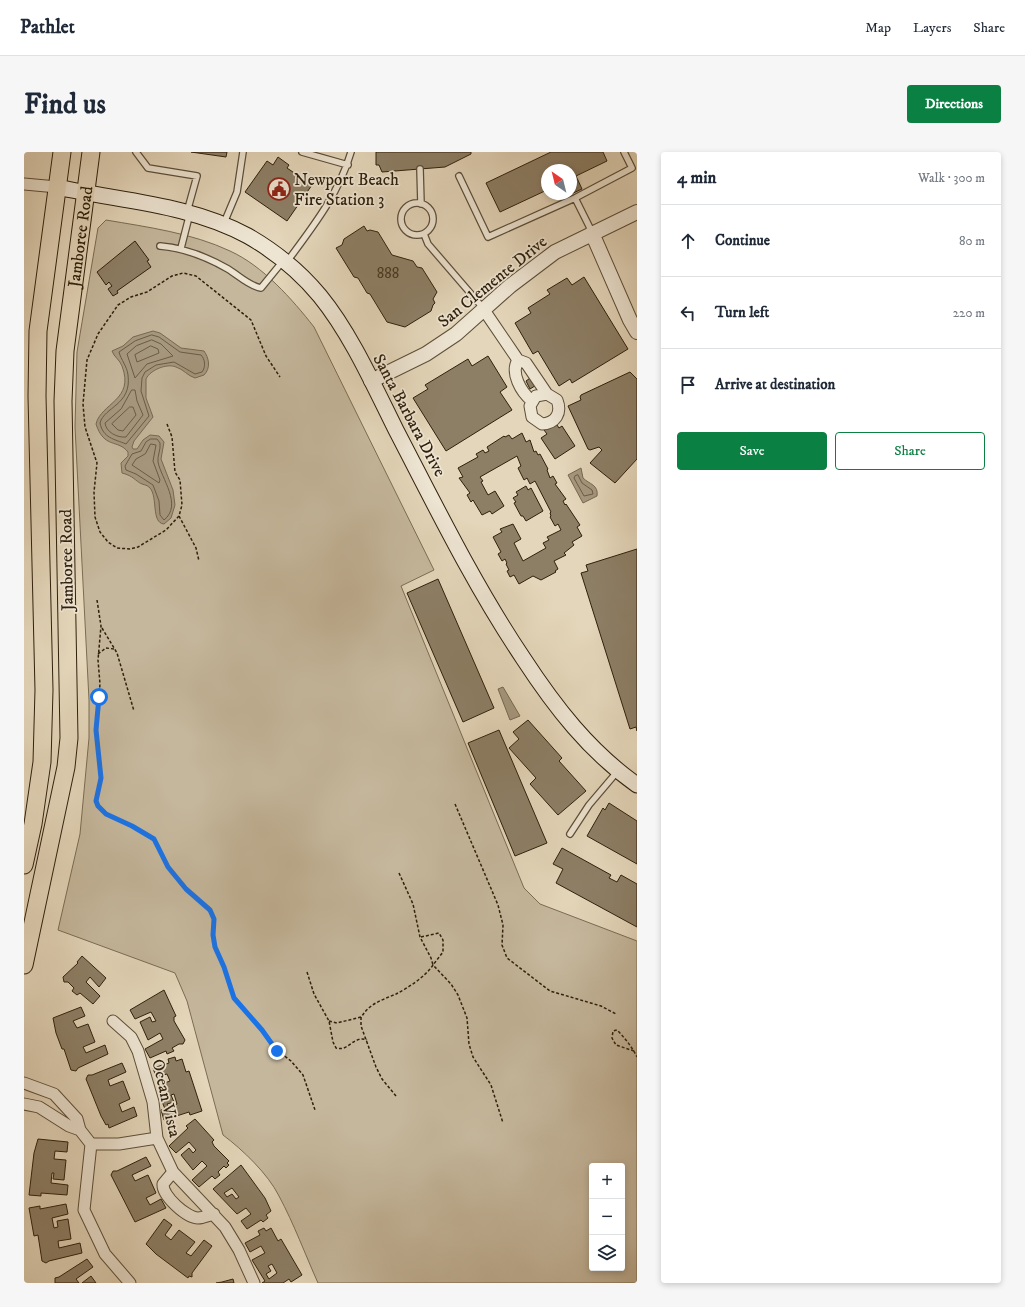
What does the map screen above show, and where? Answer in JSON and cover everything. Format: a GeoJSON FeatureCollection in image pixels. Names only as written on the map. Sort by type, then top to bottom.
{"type":"FeatureCollection","features":[{"type":"Feature","properties":{"kind":"main road","name":"Jamboree Road"},"geometry":{"type":"LineString","coordinates":[[24,865],[33,824],[42,762],[44,690],[37,396],[38,338],[56,187],[62,152]]}},
{"type":"Feature","properties":{"kind":"main road","name":"Jamboree Road"},"geometry":{"type":"LineString","coordinates":[[24,965],[66,767],[69,738],[63,401],[65,351],[91,152]]}},
{"type":"Feature","properties":{"kind":"main road","name":"Santa Barbara Drive"},"geometry":{"type":"LineString","coordinates":[[56,187],[85,194],[189,213],[223,225],[249,236],[285,262],[319,295],[338,323],[371,381],[473,578],[506,634],[564,717],[590,747],[617,771],[637,786]]}},
{"type":"Feature","properties":{"kind":"street"},"geometry":{"type":"LineString","coordinates":[[24,184],[56,187]]}},
{"type":"Feature","properties":{"kind":"street","name":"San Clemente Drive"},"geometry":{"type":"LineString","coordinates":[[371,381],[426,354],[456,334],[510,286],[549,256],[592,233],[637,212]]}},
{"type":"Feature","properties":{"kind":"street"},"geometry":{"type":"LineString","coordinates":[[592,233],[630,320],[637,332]]}},
{"type":"Feature","properties":{"kind":"street"},"geometry":{"type":"LineString","coordinates":[[484,310],[518,360],[529,366],[547,394]]}},
{"type":"Feature","properties":{"kind":"street"},"geometry":{"type":"LineString","coordinates":[[518,360],[514,370],[516,377],[524,392],[532,401]]}},
{"type":"Feature","properties":{"kind":"street"},"geometry":{"type":"LineString","coordinates":[[547,394],[553,396],[559,405],[559,411],[553,421],[542,424],[536,421],[530,412],[532,401],[536,396],[547,394]]}},
{"type":"Feature","properties":{"kind":"street","name":"Ocean Vista"},"geometry":{"type":"LineString","coordinates":[[113,1021],[131,1037],[138,1051],[153,1102],[157,1138],[173,1172],[214,1214],[240,1250],[254,1283]]}},
{"type":"Feature","properties":{"kind":"street"},"geometry":{"type":"LineString","coordinates":[[24,1083],[44,1089],[54,1094],[77,1119],[80,1130],[91,1144],[84,1210],[105,1254],[130,1283]]}},
{"type":"Feature","properties":{"kind":"street"},"geometry":{"type":"LineString","coordinates":[[39,1107],[44,1089]]}},
{"type":"Feature","properties":{"kind":"street"},"geometry":{"type":"LineString","coordinates":[[24,1104],[39,1107],[68,1126],[80,1130]]}},
{"type":"Feature","properties":{"kind":"street"},"geometry":{"type":"LineString","coordinates":[[91,1144],[120,1144],[157,1138]]}},
{"type":"Feature","properties":{"kind":"street"},"geometry":{"type":"LineString","coordinates":[[173,1172],[163,1184],[165,1195],[187,1215],[192,1217],[198,1218],[214,1214]]}},
{"type":"Feature","properties":{"kind":"lane"},"geometry":{"type":"LineString","coordinates":[[136,152],[148,168],[197,176],[181,248]]}},
{"type":"Feature","properties":{"kind":"lane"},"geometry":{"type":"LineString","coordinates":[[223,225],[237,192],[243,152]]}},
{"type":"Feature","properties":{"kind":"lane"},"geometry":{"type":"LineString","coordinates":[[302,152],[348,165]]}},
{"type":"Feature","properties":{"kind":"lane"},"geometry":{"type":"LineString","coordinates":[[160,246],[181,248],[227,268],[261,288],[285,262],[313,227],[335,193],[348,165],[352,152]]}},
{"type":"Feature","properties":{"kind":"lane"},"geometry":{"type":"LineString","coordinates":[[577,197],[632,168],[624,152]]}},
{"type":"Feature","properties":{"kind":"lane"},"geometry":{"type":"LineString","coordinates":[[420,169],[421,204]]}},
{"type":"Feature","properties":{"kind":"lane"},"geometry":{"type":"LineString","coordinates":[[459,176],[488,237],[571,200]]}},
{"type":"Feature","properties":{"kind":"lane"},"geometry":{"type":"LineString","coordinates":[[576,200],[592,233]]}},
{"type":"Feature","properties":{"kind":"lane"},"geometry":{"type":"LineString","coordinates":[[415,204],[421,204],[429,209],[433,218],[431,227],[424,234],[419,235],[408,233],[402,224],[402,213],[415,204]]}},
{"type":"Feature","properties":{"kind":"lane"},"geometry":{"type":"LineString","coordinates":[[424,234],[428,244],[484,310]]}},
{"type":"Feature","properties":{"kind":"lane"},"geometry":{"type":"LineString","coordinates":[[570,834],[589,805],[617,771]]}},
{"type":"Feature","properties":{"kind":"path"},"geometry":{"type":"LineString","coordinates":[[167,424],[172,437],[175,472],[180,480],[182,505],[179,516],[166,530],[138,546],[130,549],[117,548],[108,542],[98,529],[94,497],[97,463],[85,427],[83,391],[87,360],[90,350],[101,328],[124,300],[147,292],[166,278],[183,273],[199,278],[220,297],[251,320],[266,356],[280,377]]}},
{"type":"Feature","properties":{"kind":"path"},"geometry":{"type":"LineString","coordinates":[[179,516],[196,548],[199,561]]}},
{"type":"Feature","properties":{"kind":"path"},"geometry":{"type":"LineString","coordinates":[[98,600],[101,626],[98,656],[100,684],[96,730],[101,778],[96,801],[98,806],[106,814],[132,826],[154,839],[168,867],[186,889],[210,910],[214,919],[213,935],[215,947],[224,967],[234,998],[262,1030],[273,1047],[291,1061],[303,1075],[315,1110]]}},
{"type":"Feature","properties":{"kind":"path"},"geometry":{"type":"LineString","coordinates":[[101,626],[119,658],[134,711]]}},
{"type":"Feature","properties":{"kind":"path"},"geometry":{"type":"LineString","coordinates":[[98,656],[100,651],[106,648],[115,649]]}},
{"type":"Feature","properties":{"kind":"path"},"geometry":{"type":"LineString","coordinates":[[455,804],[498,905],[503,925],[502,945],[507,958],[550,991],[601,1006],[616,1014]]}},
{"type":"Feature","properties":{"kind":"path"},"geometry":{"type":"LineString","coordinates":[[399,873],[417,917],[420,937],[433,965],[451,984],[458,995],[467,1018],[469,1044],[473,1057],[491,1085],[503,1123]]}},
{"type":"Feature","properties":{"kind":"path"},"geometry":{"type":"LineString","coordinates":[[396,1096],[379,1074],[361,1026],[362,1017],[373,1004],[401,991],[427,972],[443,952],[443,940],[439,933],[420,937]]}},
{"type":"Feature","properties":{"kind":"path"},"geometry":{"type":"LineString","coordinates":[[307,972],[314,994],[329,1021],[332,1042],[336,1048],[344,1048],[356,1039],[361,1038],[367,1040]]}},
{"type":"Feature","properties":{"kind":"path"},"geometry":{"type":"LineString","coordinates":[[329,1021],[337,1023],[362,1017]]}},
{"type":"Feature","properties":{"kind":"path"},"geometry":{"type":"LineString","coordinates":[[634,1051],[616,1045],[612,1038],[613,1031],[617,1030],[620,1032],[634,1051],[637,1056]]}},
{"type":"Feature","properties":{"kind":"shaded area"},"geometry":{"type":"Polygon","coordinates":[[[106,220],[185,235],[215,245],[242,257],[276,284],[314,327],[434,570],[401,586],[524,888],[540,904],[637,941],[637,1283],[318,1283],[290,1217],[274,1188],[262,1171],[239,1148],[223,1135],[187,1001],[175,973],[58,930],[80,834],[89,738],[89,700],[75,427],[77,352],[98,228],[106,220]]]}},
{"type":"Feature","properties":{"kind":"water"},"geometry":{"type":"Polygon","coordinates":[[[153,331],[160,333],[181,348],[204,351],[208,363],[208,369],[204,375],[195,378],[179,368],[168,366],[155,370],[146,379],[146,398],[153,417],[134,441],[132,447],[133,449],[137,449],[143,440],[150,435],[159,436],[164,442],[161,459],[173,490],[175,505],[171,518],[164,524],[160,523],[157,519],[154,497],[150,488],[122,473],[121,463],[128,456],[128,452],[124,448],[103,437],[96,424],[104,411],[121,394],[124,386],[125,377],[122,366],[112,351],[123,346],[133,337],[153,331]]]}},
{"type":"Feature","properties":{"kind":"water"},"geometry":{"type":"Polygon","coordinates":[[[581,468],[583,478],[595,487],[597,492],[597,496],[583,503],[568,475],[581,468]]]}},
{"type":"Feature","properties":{"kind":"water"},"geometry":{"type":"Polygon","coordinates":[[[503,687],[520,716],[510,720],[498,689],[503,687]]]}},
{"type":"Feature","properties":{"kind":"building"},"geometry":{"type":"Polygon","coordinates":[[[191,152],[227,152],[226,157],[191,152]]]}},
{"type":"Feature","properties":{"kind":"building"},"geometry":{"type":"Polygon","coordinates":[[[376,152],[471,152],[471,154],[445,167],[382,172],[379,165],[376,165],[376,152]]]}},
{"type":"Feature","properties":{"kind":"building"},"geometry":{"type":"Polygon","coordinates":[[[551,152],[603,152],[607,161],[577,176],[577,164],[541,164],[541,193],[500,212],[486,183],[551,152]]]}},
{"type":"Feature","properties":{"kind":"building","name":"Newport Beach Fire Station 3"},"geometry":{"type":"Polygon","coordinates":[[[278,157],[289,165],[287,168],[312,185],[287,221],[245,192],[267,161],[273,165],[278,157]]]}},
{"type":"Feature","properties":{"kind":"building"},"geometry":{"type":"Polygon","coordinates":[[[577,178],[582,189],[577,191],[577,178]]]}},
{"type":"Feature","properties":{"kind":"building"},"geometry":{"type":"Polygon","coordinates":[[[364,226],[367,231],[370,230],[378,232],[392,255],[413,261],[417,267],[422,268],[437,292],[433,299],[435,303],[431,311],[405,327],[387,322],[370,294],[367,293],[358,278],[354,277],[336,248],[342,245],[344,239],[364,226]]]}},
{"type":"Feature","properties":{"kind":"building"},"geometry":{"type":"Polygon","coordinates":[[[135,241],[149,260],[147,261],[151,267],[117,291],[118,293],[113,296],[108,289],[112,286],[109,282],[106,285],[97,272],[135,241]]]}},
{"type":"Feature","properties":{"kind":"building"},"geometry":{"type":"Polygon","coordinates":[[[584,277],[628,349],[572,383],[570,379],[559,386],[538,351],[533,354],[515,323],[531,313],[528,308],[550,294],[547,290],[567,278],[572,285],[584,277]]]}},
{"type":"Feature","properties":{"kind":"building"},"geometry":{"type":"Polygon","coordinates":[[[488,356],[507,387],[500,392],[512,410],[446,451],[413,398],[428,389],[425,385],[468,359],[472,366],[488,356]]]}},
{"type":"Feature","properties":{"kind":"building"},"geometry":{"type":"Polygon","coordinates":[[[630,372],[637,379],[637,459],[615,483],[590,463],[602,450],[599,447],[590,450],[588,449],[568,406],[581,400],[581,395],[630,372]]]}},
{"type":"Feature","properties":{"kind":"building"},"geometry":{"type":"Polygon","coordinates":[[[533,376],[538,384],[530,389],[526,381],[533,376]]]}},
{"type":"Feature","properties":{"kind":"building"},"geometry":{"type":"Polygon","coordinates":[[[555,422],[559,428],[562,426],[575,446],[555,459],[541,438],[547,434],[544,430],[555,422]]]}},
{"type":"Feature","properties":{"kind":"building"},"geometry":{"type":"Polygon","coordinates":[[[522,433],[526,442],[530,440],[534,452],[536,451],[538,455],[540,454],[548,469],[550,478],[553,476],[557,483],[555,484],[566,499],[563,501],[565,505],[566,504],[580,525],[577,527],[582,536],[572,542],[574,545],[564,553],[566,555],[554,561],[558,569],[555,571],[556,572],[541,580],[533,576],[519,584],[514,575],[510,577],[507,571],[509,570],[506,564],[507,563],[505,559],[502,561],[498,554],[501,552],[493,537],[502,532],[500,529],[513,524],[521,539],[514,543],[523,561],[546,548],[543,543],[549,540],[547,537],[561,530],[558,524],[555,526],[550,517],[551,512],[535,481],[530,484],[527,478],[524,480],[518,468],[521,466],[517,456],[480,477],[488,495],[495,491],[504,506],[492,514],[490,511],[482,515],[473,500],[471,502],[467,495],[470,493],[459,478],[463,477],[458,468],[478,457],[476,454],[483,450],[485,453],[489,451],[487,447],[504,436],[509,435],[512,439],[522,433]]]}},
{"type":"Feature","properties":{"kind":"building"},"geometry":{"type":"Polygon","coordinates":[[[526,486],[528,490],[531,488],[543,511],[526,521],[523,516],[521,516],[513,498],[518,495],[516,492],[526,486]]]}},
{"type":"Feature","properties":{"kind":"building"},"geometry":{"type":"Polygon","coordinates":[[[637,549],[637,731],[636,727],[630,729],[581,573],[588,571],[586,565],[637,549]]]}},
{"type":"Feature","properties":{"kind":"building"},"geometry":{"type":"Polygon","coordinates":[[[438,579],[494,708],[463,722],[407,593],[438,579]]]}},
{"type":"Feature","properties":{"kind":"building"},"geometry":{"type":"Polygon","coordinates":[[[528,720],[562,758],[559,761],[586,791],[558,815],[530,784],[536,778],[509,748],[519,739],[513,732],[528,720]]]}},
{"type":"Feature","properties":{"kind":"building"},"geometry":{"type":"Polygon","coordinates":[[[499,730],[547,843],[515,856],[468,743],[499,730]]]}},
{"type":"Feature","properties":{"kind":"building"},"geometry":{"type":"Polygon","coordinates":[[[609,803],[637,821],[637,864],[587,836],[603,808],[605,810],[609,803]]]}},
{"type":"Feature","properties":{"kind":"building"},"geometry":{"type":"Polygon","coordinates":[[[562,848],[611,875],[609,878],[617,882],[621,875],[637,884],[637,927],[556,883],[563,869],[553,864],[562,848]]]}},
{"type":"Feature","properties":{"kind":"building"},"geometry":{"type":"Polygon","coordinates":[[[82,956],[106,978],[99,987],[90,977],[86,982],[100,996],[93,1004],[80,993],[77,995],[72,991],[74,988],[68,982],[64,982],[63,977],[78,963],[77,962],[82,956]]]}},
{"type":"Feature","properties":{"kind":"building"},"geometry":{"type":"Polygon","coordinates":[[[164,990],[176,1016],[174,1017],[174,1021],[185,1040],[183,1044],[179,1044],[172,1048],[174,1051],[167,1054],[166,1051],[150,1058],[145,1049],[163,1039],[160,1033],[148,1040],[140,1022],[150,1017],[152,1022],[156,1021],[151,1012],[135,1019],[130,1010],[164,990]]]}},
{"type":"Feature","properties":{"kind":"building"},"geometry":{"type":"Polygon","coordinates":[[[81,1007],[85,1016],[73,1021],[77,1028],[88,1024],[95,1042],[83,1047],[86,1053],[105,1045],[108,1054],[78,1068],[76,1071],[71,1070],[64,1049],[62,1049],[56,1033],[53,1018],[81,1007]]]}},
{"type":"Feature","properties":{"kind":"building"},"geometry":{"type":"Polygon","coordinates":[[[175,1057],[176,1061],[182,1059],[186,1072],[189,1071],[202,1111],[190,1115],[189,1112],[164,1120],[161,1110],[165,1109],[159,1094],[162,1094],[159,1085],[170,1081],[167,1074],[156,1077],[153,1068],[169,1063],[168,1059],[175,1057]],[[174,1094],[171,1095],[174,1102],[167,1104],[169,1107],[177,1104],[174,1094]]]}},
{"type":"Feature","properties":{"kind":"building"},"geometry":{"type":"Polygon","coordinates":[[[122,1063],[126,1072],[108,1080],[110,1086],[123,1081],[130,1099],[119,1104],[122,1112],[134,1107],[137,1116],[109,1128],[108,1124],[106,1125],[101,1116],[86,1079],[88,1075],[92,1075],[122,1063]]]}},
{"type":"Feature","properties":{"kind":"building"},"geometry":{"type":"Polygon","coordinates":[[[195,1119],[214,1140],[212,1142],[214,1146],[229,1161],[227,1163],[229,1165],[226,1168],[224,1166],[218,1172],[220,1175],[215,1179],[212,1176],[199,1187],[192,1180],[207,1166],[202,1161],[193,1170],[181,1155],[189,1148],[193,1153],[196,1150],[189,1142],[176,1153],[169,1146],[188,1128],[186,1126],[195,1119]]]}},
{"type":"Feature","properties":{"kind":"building"},"geometry":{"type":"Polygon","coordinates":[[[38,1139],[68,1142],[67,1152],[55,1151],[54,1159],[66,1160],[64,1180],[53,1179],[54,1173],[52,1173],[51,1183],[68,1185],[67,1195],[41,1193],[41,1196],[29,1195],[34,1153],[38,1139]]]}},
{"type":"Feature","properties":{"kind":"building"},"geometry":{"type":"Polygon","coordinates":[[[146,1157],[151,1166],[132,1175],[135,1181],[148,1175],[156,1193],[146,1198],[150,1205],[161,1199],[166,1208],[135,1222],[111,1175],[113,1171],[117,1171],[146,1157]]]}},
{"type":"Feature","properties":{"kind":"building"},"geometry":{"type":"Polygon","coordinates":[[[241,1165],[265,1198],[271,1211],[266,1215],[268,1218],[263,1222],[261,1220],[247,1229],[241,1221],[251,1214],[246,1208],[237,1214],[213,1189],[241,1165]],[[232,1188],[224,1193],[227,1197],[232,1194],[236,1199],[239,1197],[232,1188]]]}},
{"type":"Feature","properties":{"kind":"building"},"geometry":{"type":"Polygon","coordinates":[[[66,1204],[68,1214],[52,1218],[54,1228],[58,1227],[57,1221],[68,1219],[71,1239],[58,1241],[59,1248],[80,1243],[82,1253],[46,1263],[42,1261],[38,1235],[34,1236],[29,1208],[40,1206],[40,1209],[66,1204]]]}},
{"type":"Feature","properties":{"kind":"building"},"geometry":{"type":"Polygon","coordinates":[[[164,1219],[172,1225],[165,1235],[171,1240],[179,1230],[195,1242],[186,1253],[191,1256],[204,1240],[212,1246],[192,1273],[192,1277],[189,1276],[188,1278],[156,1254],[146,1244],[164,1219]]]}},
{"type":"Feature","properties":{"kind":"building"},"geometry":{"type":"Polygon","coordinates":[[[264,1228],[266,1231],[271,1228],[278,1241],[281,1239],[302,1275],[291,1282],[289,1279],[283,1283],[262,1283],[265,1281],[252,1260],[265,1253],[261,1246],[250,1252],[245,1243],[260,1235],[258,1231],[264,1228]],[[272,1264],[268,1266],[271,1271],[266,1274],[269,1279],[277,1273],[272,1264]]]}},
{"type":"Feature","properties":{"kind":"building"},"geometry":{"type":"Polygon","coordinates":[[[87,1259],[93,1267],[76,1279],[79,1283],[55,1283],[55,1278],[87,1259]]]}},
{"type":"Feature","properties":{"kind":"building"},"geometry":{"type":"Polygon","coordinates":[[[91,1276],[96,1283],[82,1283],[91,1276]]]}},
{"type":"Feature","properties":{"kind":"building"},"geometry":{"type":"Polygon","coordinates":[[[233,1279],[234,1283],[216,1283],[222,1282],[233,1279]]]}},
{"type":"Feature","properties":{"kind":"place","name":"Newport Beach Fire Station 3"},"geometry":{"type":"Point","coordinates":[279,189]}},
{"type":"Feature","properties":{"kind":"route"},"geometry":{"type":"LineString","coordinates":[[99,697],[96,715],[98,756],[101,778],[96,801],[98,806],[106,814],[118,821],[132,826],[154,839],[158,844],[168,867],[186,889],[205,904],[210,910],[214,919],[213,935],[215,947],[224,967],[230,990],[239,1005],[266,1034],[277,1051]]}}]}
